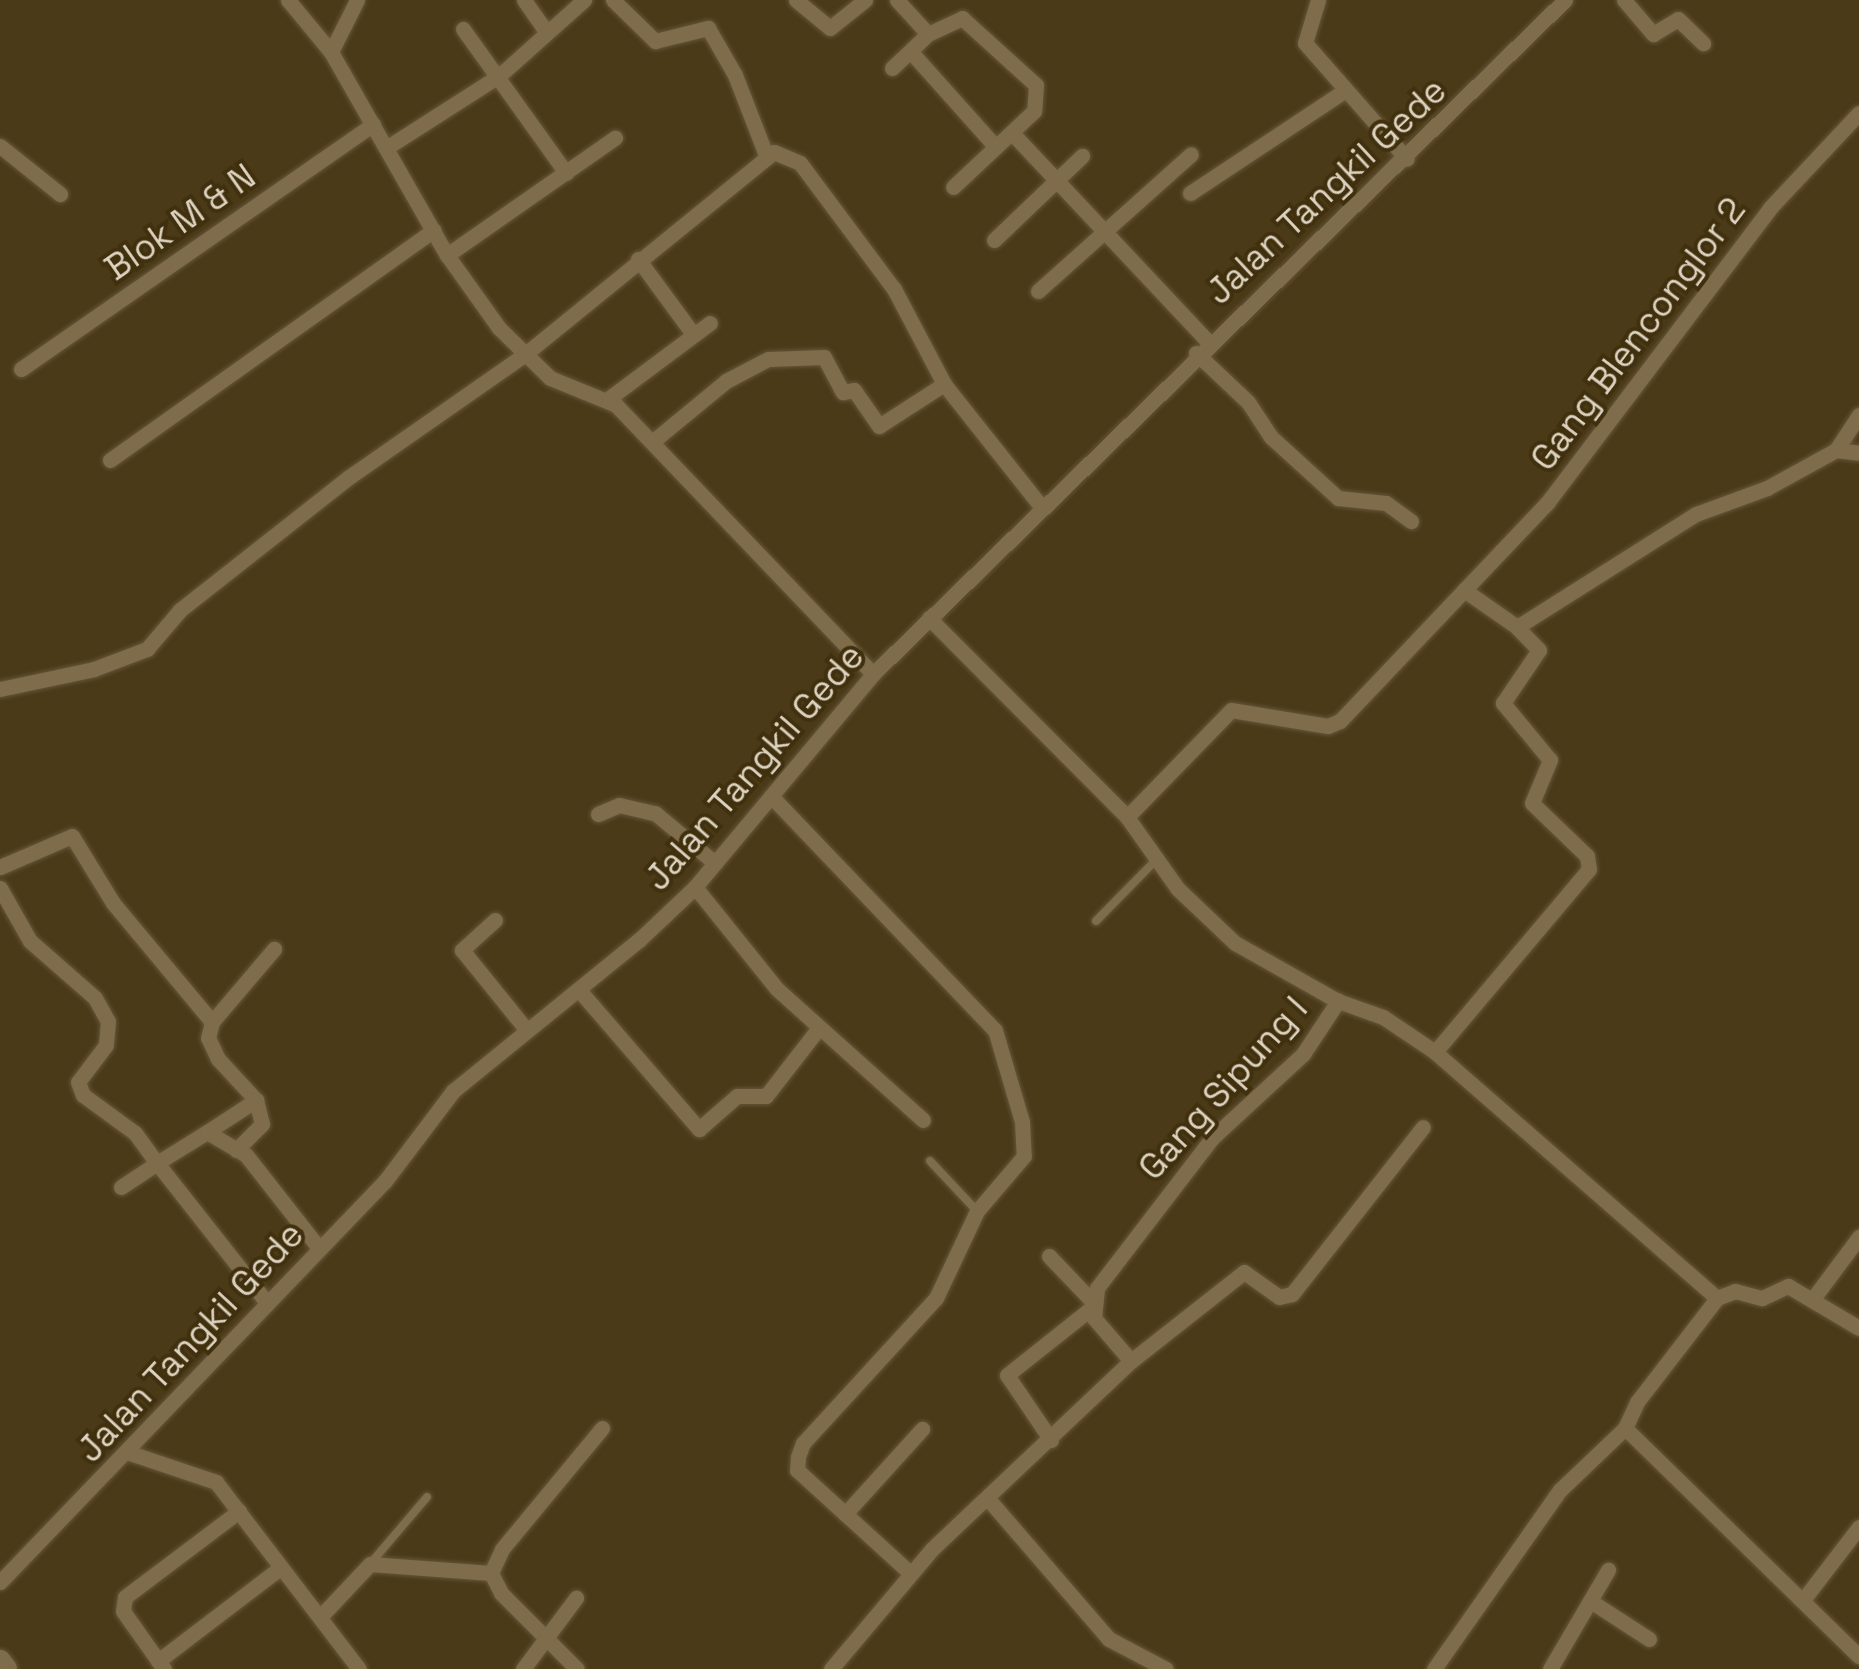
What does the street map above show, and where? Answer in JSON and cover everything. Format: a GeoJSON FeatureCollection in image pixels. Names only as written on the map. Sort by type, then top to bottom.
{"type":"FeatureCollection","features":[{"type":"Feature","properties":{"kind":"street"},"geometry":{"type":"LineString","coordinates":[[288,0],[331,52],[447,255],[524,355],[550,378],[608,399],[872,674]]}},
{"type":"Feature","properties":{"kind":"street"},"geometry":{"type":"LineString","coordinates":[[331,52],[357,0]]}},
{"type":"Feature","properties":{"kind":"street"},"geometry":{"type":"LineString","coordinates":[[524,0],[546,30]]}},
{"type":"Feature","properties":{"kind":"street"},"geometry":{"type":"LineString","coordinates":[[386,148],[500,75],[584,0]]}},
{"type":"Feature","properties":{"kind":"street"},"geometry":{"type":"LineString","coordinates":[[613,0],[655,40],[708,28],[735,75],[766,155]]}},
{"type":"Feature","properties":{"kind":"street"},"geometry":{"type":"LineString","coordinates":[[796,0],[830,28],[865,0]]}},
{"type":"Feature","properties":{"kind":"street"},"geometry":{"type":"LineString","coordinates":[[896,0],[928,34]]}},
{"type":"Feature","properties":{"kind":"street"},"geometry":{"type":"LineString","coordinates":[[1318,0],[1305,43],[1407,159]]}},
{"type":"Feature","properties":{"kind":"street","name":"Jalan Tangkil Gede"},"geometry":{"type":"LineString","coordinates":[[0,1582],[385,1181],[453,1091],[525,1028],[579,990],[695,887],[872,674],[1202,348],[1407,159],[1565,0]]}},
{"type":"Feature","properties":{"kind":"street"},"geometry":{"type":"LineString","coordinates":[[1624,0],[1653,34],[1678,20],[1703,43]]}},
{"type":"Feature","properties":{"kind":"street"},"geometry":{"type":"LineString","coordinates":[[892,68],[928,34],[954,19],[970,21],[1036,85],[1034,110],[953,187]]}},
{"type":"Feature","properties":{"kind":"street"},"geometry":{"type":"LineString","coordinates":[[464,29],[566,173]]}},
{"type":"Feature","properties":{"kind":"street"},"geometry":{"type":"LineString","coordinates":[[911,52],[996,146]]}},
{"type":"Feature","properties":{"kind":"street"},"geometry":{"type":"LineString","coordinates":[[1190,193],[1344,91]]}},
{"type":"Feature","properties":{"kind":"street","name":"Gang Blenconglor 2"},"geometry":{"type":"LineString","coordinates":[[1127,817],[1231,710],[1298,723],[1340,721],[1556,492],[1770,208],[1859,113]]}},
{"type":"Feature","properties":{"kind":"street","name":"Blok M & N"},"geometry":{"type":"LineString","coordinates":[[21,369],[373,124]]}},
{"type":"Feature","properties":{"kind":"street"},"geometry":{"type":"LineString","coordinates":[[1012,133],[1102,230],[1248,402],[1271,437],[1338,498],[1386,503],[1411,520]]}},
{"type":"Feature","properties":{"kind":"street"},"geometry":{"type":"LineString","coordinates":[[447,255],[615,138]]}},
{"type":"Feature","properties":{"kind":"street"},"geometry":{"type":"LineString","coordinates":[[0,146],[60,194]]}},
{"type":"Feature","properties":{"kind":"street"},"geometry":{"type":"LineString","coordinates":[[0,689],[120,661],[162,634],[178,619],[180,610],[349,477],[524,355],[766,155],[784,152],[800,164],[894,290],[944,384],[1043,509]]}},
{"type":"Feature","properties":{"kind":"street"},"geometry":{"type":"LineString","coordinates":[[1038,292],[1102,230],[1191,154]]}},
{"type":"Feature","properties":{"kind":"street"},"geometry":{"type":"LineString","coordinates":[[994,240],[1082,156]]}},
{"type":"Feature","properties":{"kind":"street"},"geometry":{"type":"LineString","coordinates":[[110,460],[434,230]]}},
{"type":"Feature","properties":{"kind":"street"},"geometry":{"type":"LineString","coordinates":[[638,260],[693,334]]}},
{"type":"Feature","properties":{"kind":"street"},"geometry":{"type":"LineString","coordinates":[[608,399],[710,322]]}},
{"type":"Feature","properties":{"kind":"street"},"geometry":{"type":"LineString","coordinates":[[652,442],[726,381],[768,359],[826,358],[843,392],[854,390],[878,426],[944,384]]}},
{"type":"Feature","properties":{"kind":"street"},"geometry":{"type":"LineString","coordinates":[[1836,450],[1859,415]]}},
{"type":"Feature","properties":{"kind":"street"},"geometry":{"type":"LineString","coordinates":[[1517,628],[1654,537],[1836,450],[1859,452]]}},
{"type":"Feature","properties":{"kind":"street"},"geometry":{"type":"LineString","coordinates":[[1435,1052],[1589,869],[1587,856],[1532,803],[1550,760],[1504,704],[1539,650],[1517,628],[1464,590]]}},
{"type":"Feature","properties":{"kind":"street"},"geometry":{"type":"LineString","coordinates":[[929,618],[1127,817],[1155,861],[1235,943],[1338,1001],[1383,1017],[1435,1052],[1717,1298]]}},
{"type":"Feature","properties":{"kind":"street"},"geometry":{"type":"LineString","coordinates":[[770,796],[998,1036],[1017,1098],[1024,1156],[977,1211],[950,1274],[920,1320],[803,1443],[797,1470],[910,1573]]}},
{"type":"Feature","properties":{"kind":"street"},"geometry":{"type":"LineString","coordinates":[[598,814],[619,805],[655,814],[715,863]]}},
{"type":"Feature","properties":{"kind":"street"},"geometry":{"type":"LineString","coordinates":[[0,867],[72,836],[145,945],[212,1022]]}},
{"type":"Feature","properties":{"kind":"street"},"geometry":{"type":"LineString","coordinates":[[695,887],[818,1029],[923,1120]]}},
{"type":"Feature","properties":{"kind":"street"},"geometry":{"type":"LineString","coordinates":[[0,888],[30,941],[94,998],[108,1021],[106,1045],[78,1089],[134,1133],[268,1303]]}},
{"type":"Feature","properties":{"kind":"street"},"geometry":{"type":"LineString","coordinates":[[495,920],[462,950],[525,1028]]}},
{"type":"Feature","properties":{"kind":"street"},"geometry":{"type":"LineString","coordinates":[[236,1150],[262,1124],[256,1100],[208,1045],[212,1022],[274,949]]}},
{"type":"Feature","properties":{"kind":"street"},"geometry":{"type":"LineString","coordinates":[[579,990],[700,1128],[737,1096],[766,1096],[818,1029]]}},
{"type":"Feature","properties":{"kind":"street","name":"Gang Sipung I"},"geometry":{"type":"LineString","coordinates":[[1051,1440],[1007,1375],[1091,1304],[1198,1153],[1303,1054],[1338,1001]]}},
{"type":"Feature","properties":{"kind":"street"},"geometry":{"type":"LineString","coordinates":[[121,1186],[256,1100]]}},
{"type":"Feature","properties":{"kind":"street"},"geometry":{"type":"LineString","coordinates":[[832,1669],[910,1573],[1131,1361],[1244,1272],[1280,1297],[1292,1294],[1423,1127]]}},
{"type":"Feature","properties":{"kind":"street"},"geometry":{"type":"LineString","coordinates":[[206,1132],[253,1161],[319,1248]]}},
{"type":"Feature","properties":{"kind":"street"},"geometry":{"type":"LineString","coordinates":[[1812,1300],[1859,1237]]}},
{"type":"Feature","properties":{"kind":"street"},"geometry":{"type":"LineString","coordinates":[[1049,1256],[1091,1304],[1131,1361]]}},
{"type":"Feature","properties":{"kind":"street"},"geometry":{"type":"LineString","coordinates":[[1434,1669],[1560,1490],[1626,1428],[1637,1402],[1717,1298],[1735,1291],[1762,1298],[1788,1286],[1859,1328]]}},
{"type":"Feature","properties":{"kind":"street"},"geometry":{"type":"LineString","coordinates":[[491,1572],[510,1539],[602,1428]]}},
{"type":"Feature","properties":{"kind":"street"},"geometry":{"type":"LineString","coordinates":[[1626,1428],[1859,1656]]}},
{"type":"Feature","properties":{"kind":"street"},"geometry":{"type":"LineString","coordinates":[[846,1514],[922,1429]]}},
{"type":"Feature","properties":{"kind":"street"},"geometry":{"type":"LineString","coordinates":[[127,1452],[200,1472],[239,1511],[359,1669]]}},
{"type":"Feature","properties":{"kind":"street"},"geometry":{"type":"LineString","coordinates":[[989,1500],[1109,1639],[1166,1669]]}},
{"type":"Feature","properties":{"kind":"street"},"geometry":{"type":"LineString","coordinates":[[239,1511],[125,1597],[123,1611],[161,1665],[280,1568]]}},
{"type":"Feature","properties":{"kind":"street"},"geometry":{"type":"LineString","coordinates":[[1803,1600],[1859,1526]]}},
{"type":"Feature","properties":{"kind":"street"},"geometry":{"type":"LineString","coordinates":[[320,1617],[370,1564],[491,1572],[543,1639],[577,1669]]}},
{"type":"Feature","properties":{"kind":"street"},"geometry":{"type":"LineString","coordinates":[[1551,1669],[1608,1570]]}},
{"type":"Feature","properties":{"kind":"street"},"geometry":{"type":"LineString","coordinates":[[523,1669],[576,1598]]}},
{"type":"Feature","properties":{"kind":"street"},"geometry":{"type":"LineString","coordinates":[[1592,1602],[1649,1639]]}},
{"type":"Feature","properties":{"kind":"street"},"geometry":{"type":"LineString","coordinates":[[0,1662],[6,1669]]}},
{"type":"Feature","properties":{"kind":"lane"},"geometry":{"type":"LineString","coordinates":[[1096,921],[1155,861]]}},
{"type":"Feature","properties":{"kind":"lane"},"geometry":{"type":"LineString","coordinates":[[930,1161],[977,1211]]}},
{"type":"Feature","properties":{"kind":"lane"},"geometry":{"type":"LineString","coordinates":[[370,1564],[427,1496]]}}]}
